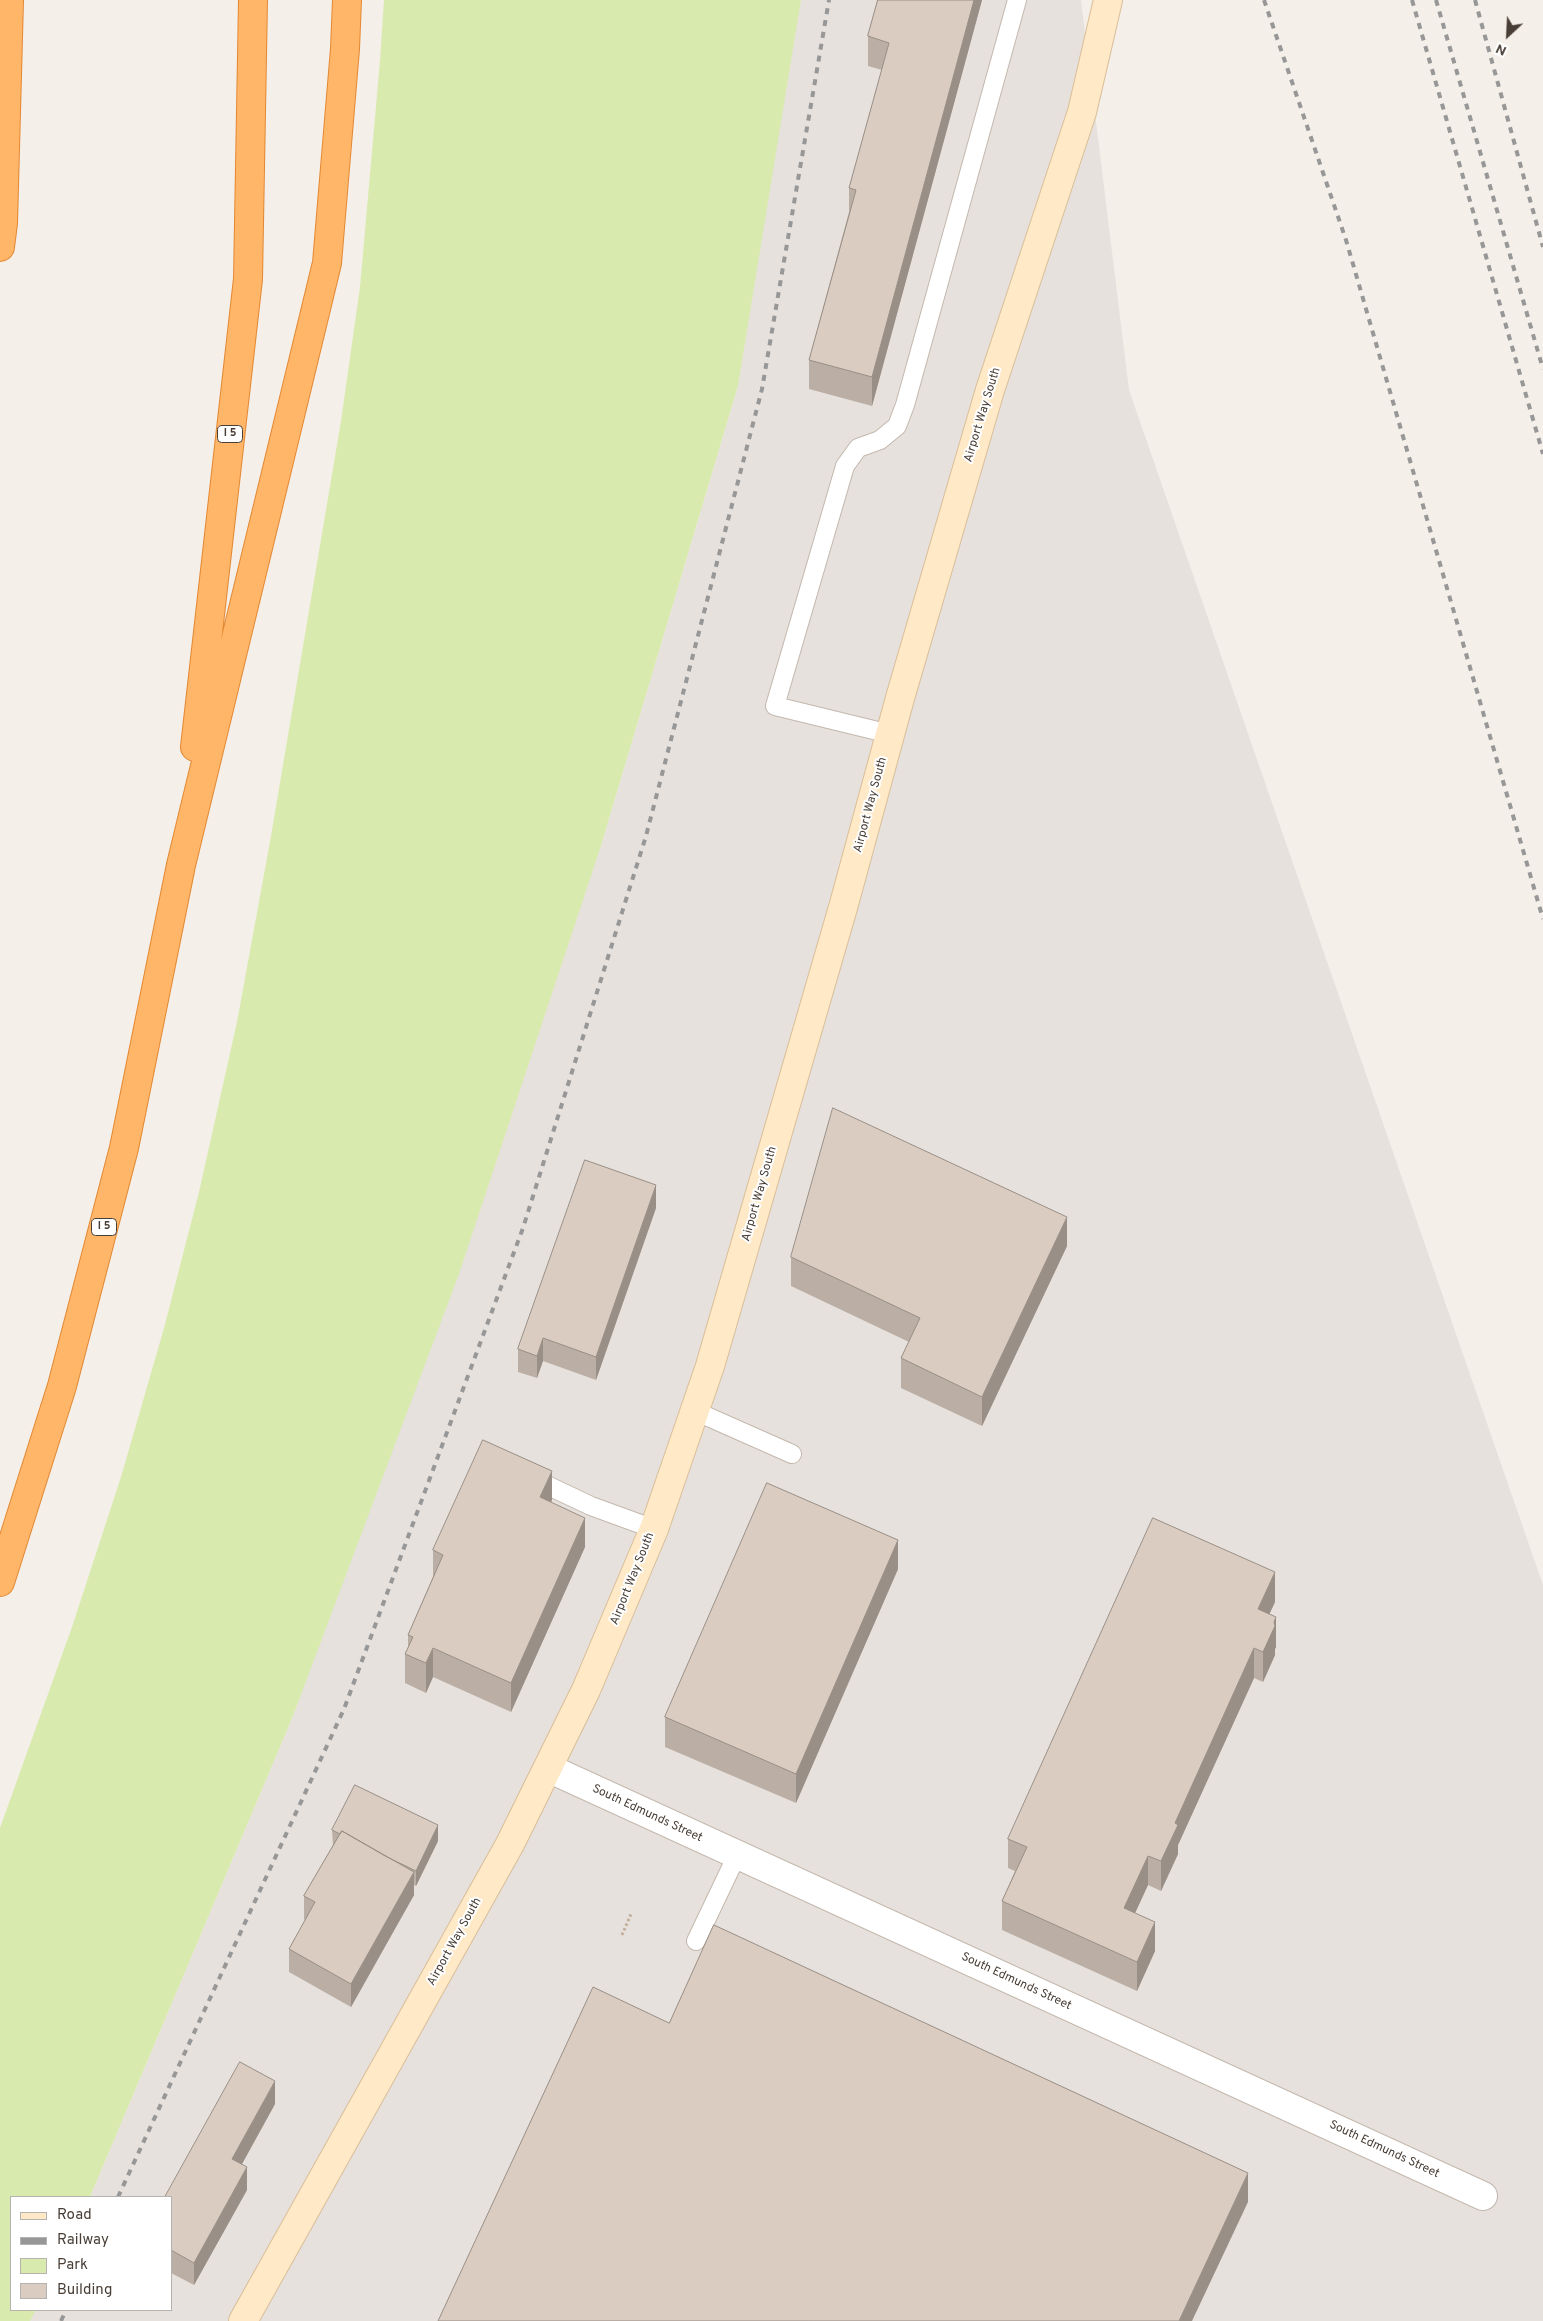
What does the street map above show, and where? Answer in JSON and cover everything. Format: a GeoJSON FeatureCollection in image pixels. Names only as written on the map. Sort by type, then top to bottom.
{"type":"FeatureCollection","features":[{"type":"Feature","properties":{"kind":"highway"},"geometry":{"type":"LineString","coordinates":[[0,247],[3,223],[9,0]]}},
{"type":"Feature","properties":{"kind":"highway","name":"I 5"},"geometry":{"type":"LineString","coordinates":[[0,1582],[62,1386],[124,1148],[181,865],[248,279],[253,0]]}},
{"type":"Feature","properties":{"kind":"highway"},"geometry":{"type":"LineString","coordinates":[[181,865],[327,263],[345,49],[347,0]]}},
{"type":"Feature","properties":{"kind":"main road","name":"Airport Way South"},"geometry":{"type":"LineString","coordinates":[[243,2321],[510,1844],[586,1690],[654,1529],[695,1410],[844,904],[900,698],[990,390],[1082,112],[1108,0]]}},
{"type":"Feature","properties":{"kind":"street","name":"South Edmunds Street"},"geometry":{"type":"LineString","coordinates":[[548,1768],[1483,2196]]}},
{"type":"Feature","properties":{"kind":"lane"},"geometry":{"type":"LineString","coordinates":[[890,734],[775,706],[845,466],[858,448],[880,440],[897,426],[905,405],[1017,0]]}},
{"type":"Feature","properties":{"kind":"lane"},"geometry":{"type":"LineString","coordinates":[[695,1410],[792,1454]]}},
{"type":"Feature","properties":{"kind":"lane"},"geometry":{"type":"LineString","coordinates":[[534,1479],[591,1506],[654,1529]]}},
{"type":"Feature","properties":{"kind":"lane"},"geometry":{"type":"LineString","coordinates":[[696,1941],[737,1855]]}},
{"type":"Feature","properties":{"kind":"path"},"geometry":{"type":"LineString","coordinates":[[622,1935],[632,1914]]}},
{"type":"Feature","properties":{"kind":"shaded area"},"geometry":{"type":"Polygon","coordinates":[[[799,0],[1081,0],[1129,390],[1543,1585],[1543,2321],[30,2321],[35,2311],[172,2311],[172,2196],[90,2196],[293,1716],[600,849],[738,386],[799,0]]]}},
{"type":"Feature","properties":{"kind":"green space"},"geometry":{"type":"Polygon","coordinates":[[[384,0],[801,0],[738,386],[600,849],[459,1274],[293,1716],[90,2196],[10,2196],[10,2311],[35,2311],[30,2321],[0,2321],[0,1828],[72,1627],[121,1477],[164,1328],[199,1192],[237,1022],[271,836],[341,421],[360,287],[384,0]]]}},
{"type":"Feature","properties":{"kind":"building"},"geometry":{"type":"Polygon","coordinates":[[[878,0],[974,0],[872,377],[809,360],[856,190],[849,188],[889,43],[868,36],[878,0]]]}},
{"type":"Feature","properties":{"kind":"building"},"geometry":{"type":"Polygon","coordinates":[[[833,1108],[1067,1217],[982,1397],[901,1358],[920,1318],[791,1257],[833,1108]]]}},
{"type":"Feature","properties":{"kind":"building"},"geometry":{"type":"Polygon","coordinates":[[[585,1160],[656,1185],[596,1357],[543,1338],[537,1356],[518,1349],[585,1160]]]}},
{"type":"Feature","properties":{"kind":"building"},"geometry":{"type":"Polygon","coordinates":[[[483,1440],[552,1471],[540,1497],[585,1518],[511,1683],[433,1648],[426,1663],[405,1654],[413,1637],[408,1635],[443,1555],[433,1550],[483,1440]]]}},
{"type":"Feature","properties":{"kind":"building"},"geometry":{"type":"Polygon","coordinates":[[[767,1483],[898,1540],[796,1774],[665,1717],[767,1483]]]}},
{"type":"Feature","properties":{"kind":"building"},"geometry":{"type":"Polygon","coordinates":[[[1153,1518],[1275,1572],[1258,1609],[1276,1617],[1275,1626],[1263,1652],[1254,1648],[1175,1823],[1178,1825],[1161,1861],[1148,1856],[1124,1908],[1155,1922],[1137,1962],[1002,1901],[1027,1847],[1008,1839],[1153,1518]]]}},
{"type":"Feature","properties":{"kind":"building"},"geometry":{"type":"Polygon","coordinates":[[[355,1785],[438,1825],[416,1871],[342,1831],[340,1834],[332,1830],[355,1785]]]}},
{"type":"Feature","properties":{"kind":"building"},"geometry":{"type":"Polygon","coordinates":[[[342,1831],[414,1872],[351,1984],[289,1949],[315,1902],[304,1896],[342,1831]]]}},
{"type":"Feature","properties":{"kind":"building"},"geometry":{"type":"Polygon","coordinates":[[[714,1925],[1248,2173],[1179,2321],[438,2321],[593,1987],[669,2023],[714,1925]]]}},
{"type":"Feature","properties":{"kind":"building"},"geometry":{"type":"Polygon","coordinates":[[[240,2062],[275,2081],[232,2159],[247,2167],[194,2263],[172,2251],[172,2196],[166,2196],[240,2062]]]}},
{"type":"Feature","properties":{"kind":"railway"},"geometry":{"type":"LineString","coordinates":[[118,2196],[344,1709],[523,1228],[646,836],[762,389],[829,0]]}},
{"type":"Feature","properties":{"kind":"railway"},"geometry":{"type":"LineString","coordinates":[[1264,0],[1346,240],[1543,919]]}},
{"type":"Feature","properties":{"kind":"railway"},"geometry":{"type":"LineString","coordinates":[[1412,0],[1543,454]]}},
{"type":"Feature","properties":{"kind":"railway"},"geometry":{"type":"LineString","coordinates":[[1436,0],[1543,369]]}},
{"type":"Feature","properties":{"kind":"railway"},"geometry":{"type":"LineString","coordinates":[[1475,0],[1543,247]]}},
{"type":"Feature","properties":{"kind":"railway"},"geometry":{"type":"LineString","coordinates":[[61,2321],[66,2311]]}}]}
